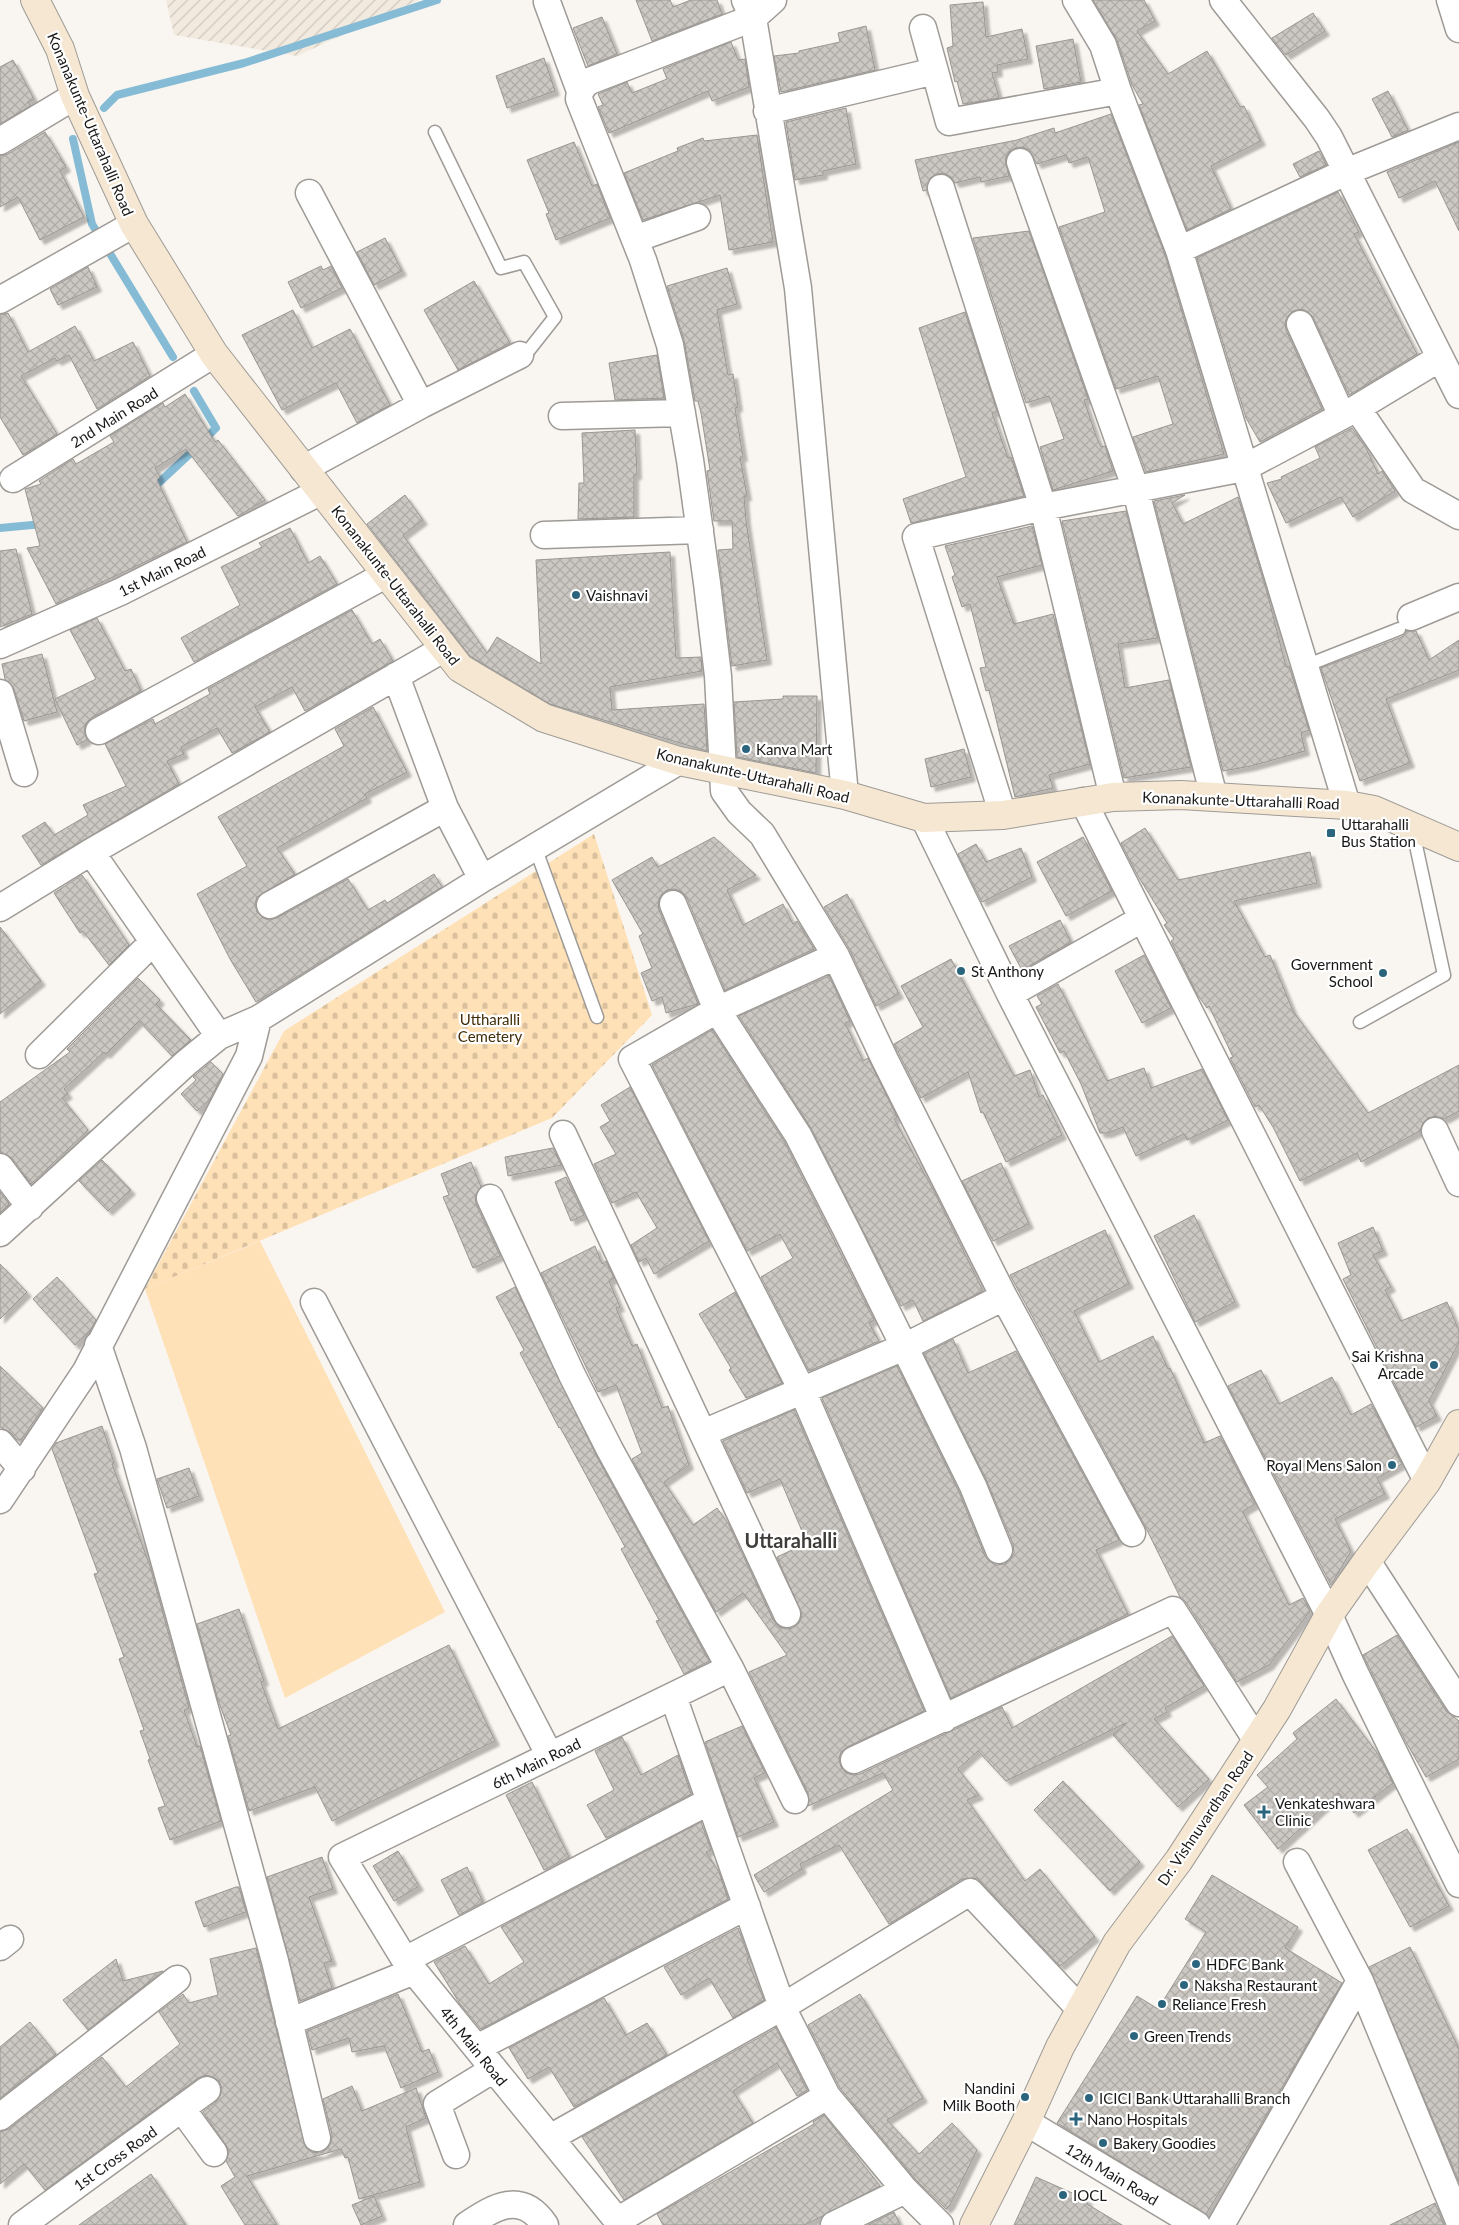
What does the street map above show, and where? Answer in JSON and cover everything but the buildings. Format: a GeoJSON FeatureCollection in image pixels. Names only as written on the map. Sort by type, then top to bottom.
{"type":"FeatureCollection","features":[{"type":"Feature","properties":{"kind":"main road","name":"Konanakunte-Uttarahalli Road"},"geometry":{"type":"LineString","coordinates":[[35,0],[60,48],[113,236],[214,354],[460,668],[544,718],[679,761],[845,796],[924,818],[1003,815],[1112,797],[1181,795],[1347,804],[1374,810],[1459,848]]}},
{"type":"Feature","properties":{"kind":"main road","name":"Dr. Vishnuvardhan Road"},"geometry":{"type":"LineString","coordinates":[[974,2225],[1026,2122],[1060,2047],[1116,1943],[1178,1860],[1257,1741],[1329,1615],[1366,1561],[1427,1481],[1459,1424]]}},
{"type":"Feature","properties":{"kind":"street"},"geometry":{"type":"LineString","coordinates":[[580,91],[587,82],[772,0]]}},
{"type":"Feature","properties":{"kind":"street"},"geometry":{"type":"LineString","coordinates":[[1076,0],[1103,45],[1118,91],[1179,250],[1347,804]]}},
{"type":"Feature","properties":{"kind":"street"},"geometry":{"type":"LineString","coordinates":[[1222,0],[1317,119],[1346,172],[1459,395]]}},
{"type":"Feature","properties":{"kind":"street"},"geometry":{"type":"LineString","coordinates":[[1450,0],[1459,29]]}},
{"type":"Feature","properties":{"kind":"street"},"geometry":{"type":"LineString","coordinates":[[547,2],[580,91],[581,105],[635,239],[670,345],[700,530],[718,676],[724,791],[739,812],[762,834],[836,956],[885,1060],[1004,1297],[1132,1533]]}},
{"type":"Feature","properties":{"kind":"street"},"geometry":{"type":"LineString","coordinates":[[749,9],[798,288],[845,796]]}},
{"type":"Feature","properties":{"kind":"street"},"geometry":{"type":"LineString","coordinates":[[923,28],[949,122],[1118,91]]}},
{"type":"Feature","properties":{"kind":"street"},"geometry":{"type":"LineString","coordinates":[[768,111],[935,71]]}},
{"type":"Feature","properties":{"kind":"street"},"geometry":{"type":"LineString","coordinates":[[0,141],[75,96]]}},
{"type":"Feature","properties":{"kind":"street"},"geometry":{"type":"LineString","coordinates":[[1179,250],[1346,172],[1459,126]]}},
{"type":"Feature","properties":{"kind":"street"},"geometry":{"type":"LineString","coordinates":[[1020,162],[1136,487],[1214,797]]}},
{"type":"Feature","properties":{"kind":"street"},"geometry":{"type":"LineString","coordinates":[[941,188],[1043,507],[1112,797]]}},
{"type":"Feature","properties":{"kind":"street"},"geometry":{"type":"LineString","coordinates":[[309,193],[421,405]]}},
{"type":"Feature","properties":{"kind":"street"},"geometry":{"type":"LineString","coordinates":[[635,239],[697,217]]}},
{"type":"Feature","properties":{"kind":"street"},"geometry":{"type":"LineString","coordinates":[[0,300],[113,236]]}},
{"type":"Feature","properties":{"kind":"street"},"geometry":{"type":"LineString","coordinates":[[1300,324],[1350,412],[1413,490],[1459,516]]}},
{"type":"Feature","properties":{"kind":"street","name":"2nd Main Road"},"geometry":{"type":"LineString","coordinates":[[13,479],[214,354]]}},
{"type":"Feature","properties":{"kind":"street"},"geometry":{"type":"LineString","coordinates":[[303,469],[421,405],[520,355]]}},
{"type":"Feature","properties":{"kind":"street"},"geometry":{"type":"LineString","coordinates":[[1003,815],[916,537],[1136,487],[1244,468],[1350,412],[1440,358]]}},
{"type":"Feature","properties":{"kind":"street"},"geometry":{"type":"LineString","coordinates":[[562,416],[682,413]]}},
{"type":"Feature","properties":{"kind":"street","name":"1st Main Road"},"geometry":{"type":"LineString","coordinates":[[0,644],[120,592],[322,491]]}},
{"type":"Feature","properties":{"kind":"street"},"geometry":{"type":"LineString","coordinates":[[544,534],[700,530]]}},
{"type":"Feature","properties":{"kind":"street"},"geometry":{"type":"LineString","coordinates":[[99,731],[387,574]]}},
{"type":"Feature","properties":{"kind":"street"},"geometry":{"type":"LineString","coordinates":[[1405,623],[1459,597]]}},
{"type":"Feature","properties":{"kind":"street"},"geometry":{"type":"LineString","coordinates":[[0,908],[91,852],[445,648]]}},
{"type":"Feature","properties":{"kind":"street"},"geometry":{"type":"LineString","coordinates":[[396,676],[445,808],[482,879]]}},
{"type":"Feature","properties":{"kind":"street"},"geometry":{"type":"LineString","coordinates":[[0,693],[24,772]]}},
{"type":"Feature","properties":{"kind":"street"},"geometry":{"type":"LineString","coordinates":[[0,1234],[134,1108],[219,1036],[258,1019],[482,879],[679,761]]}},
{"type":"Feature","properties":{"kind":"street"},"geometry":{"type":"LineString","coordinates":[[1083,801],[1427,1481]]}},
{"type":"Feature","properties":{"kind":"street"},"geometry":{"type":"LineString","coordinates":[[270,905],[445,808]]}},
{"type":"Feature","properties":{"kind":"street"},"geometry":{"type":"LineString","coordinates":[[924,818],[1010,994],[1329,1615],[1355,1673],[1459,1884]]}},
{"type":"Feature","properties":{"kind":"street"},"geometry":{"type":"LineString","coordinates":[[91,852],[219,1036]]}},
{"type":"Feature","properties":{"kind":"street"},"geometry":{"type":"LineString","coordinates":[[673,904],[717,1010],[798,1135],[974,1486],[1000,1550]]}},
{"type":"Feature","properties":{"kind":"street"},"geometry":{"type":"LineString","coordinates":[[1010,994],[1142,919]]}},
{"type":"Feature","properties":{"kind":"street"},"geometry":{"type":"LineString","coordinates":[[39,1054],[154,942]]}},
{"type":"Feature","properties":{"kind":"street"},"geometry":{"type":"LineString","coordinates":[[836,956],[717,1010],[632,1059],[802,1390],[944,1719]]}},
{"type":"Feature","properties":{"kind":"street"},"geometry":{"type":"LineString","coordinates":[[0,1500],[86,1370],[250,1056],[258,1019]]}},
{"type":"Feature","properties":{"kind":"street"},"geometry":{"type":"LineString","coordinates":[[1435,1131],[1459,1184]]}},
{"type":"Feature","properties":{"kind":"street"},"geometry":{"type":"LineString","coordinates":[[563,1134],[787,1614]]}},
{"type":"Feature","properties":{"kind":"street"},"geometry":{"type":"LineString","coordinates":[[0,1167],[30,1206]]}},
{"type":"Feature","properties":{"kind":"street"},"geometry":{"type":"LineString","coordinates":[[490,1198],[597,1425],[730,1668],[795,1800]]}},
{"type":"Feature","properties":{"kind":"street"},"geometry":{"type":"LineString","coordinates":[[703,1433],[904,1347],[1004,1297]]}},
{"type":"Feature","properties":{"kind":"street"},"geometry":{"type":"LineString","coordinates":[[314,1302],[550,1756]]}},
{"type":"Feature","properties":{"kind":"street"},"geometry":{"type":"LineString","coordinates":[[98,1345],[133,1448],[275,1961],[317,2138]]}},
{"type":"Feature","properties":{"kind":"street"},"geometry":{"type":"LineString","coordinates":[[0,1443],[22,1469]]}},
{"type":"Feature","properties":{"kind":"street"},"geometry":{"type":"LineString","coordinates":[[1366,1561],[1459,1703]]}},
{"type":"Feature","properties":{"kind":"street"},"geometry":{"type":"LineString","coordinates":[[854,1760],[1173,1610],[1257,1741]]}},
{"type":"Feature","properties":{"kind":"street","name":"6th Main Road"},"geometry":{"type":"LineString","coordinates":[[342,1857],[730,1668]]}},
{"type":"Feature","properties":{"kind":"street"},"geometry":{"type":"LineString","coordinates":[[673,1696],[782,2007],[827,2096],[905,2190],[940,2225]]}},
{"type":"Feature","properties":{"kind":"street"},"geometry":{"type":"LineString","coordinates":[[289,2022],[409,1966],[710,1801]]}},
{"type":"Feature","properties":{"kind":"street","name":"4th Main Road"},"geometry":{"type":"LineString","coordinates":[[342,1857],[409,1966],[619,2223]]}},
{"type":"Feature","properties":{"kind":"street"},"geometry":{"type":"LineString","coordinates":[[1297,1862],[1360,1981],[1458,2223]]}},
{"type":"Feature","properties":{"kind":"street"},"geometry":{"type":"LineString","coordinates":[[550,2138],[782,2007],[970,1892],[1080,2009]]}},
{"type":"Feature","properties":{"kind":"street"},"geometry":{"type":"LineString","coordinates":[[477,2048],[747,1906]]}},
{"type":"Feature","properties":{"kind":"street"},"geometry":{"type":"LineString","coordinates":[[0,2117],[177,1979]]}},
{"type":"Feature","properties":{"kind":"street"},"geometry":{"type":"LineString","coordinates":[[1221,2225],[1360,1981]]}},
{"type":"Feature","properties":{"kind":"street"},"geometry":{"type":"LineString","coordinates":[[456,2154],[437,2104],[494,2069]]}},
{"type":"Feature","properties":{"kind":"street","name":"1st Cross Road"},"geometry":{"type":"LineString","coordinates":[[22,2225],[207,2090]]}},
{"type":"Feature","properties":{"kind":"street"},"geometry":{"type":"LineString","coordinates":[[619,2223],[827,2096]]}},
{"type":"Feature","properties":{"kind":"street"},"geometry":{"type":"LineString","coordinates":[[182,2109],[214,2153]]}},
{"type":"Feature","properties":{"kind":"street","name":"12th Main Road"},"geometry":{"type":"LineString","coordinates":[[1026,2122],[1197,2225]]}},
{"type":"Feature","properties":{"kind":"street"},"geometry":{"type":"LineString","coordinates":[[834,2225],[905,2190]]}},
{"type":"Feature","properties":{"kind":"street"},"geometry":{"type":"LineString","coordinates":[[467,2225],[492,2208],[506,2204],[521,2206],[540,2218],[545,2225]]}},
{"type":"Feature","properties":{"kind":"lane"},"geometry":{"type":"LineString","coordinates":[[435,132],[501,268],[524,262],[555,317],[529,350],[520,355]]}},
{"type":"Feature","properties":{"kind":"lane"},"geometry":{"type":"LineString","coordinates":[[1305,666],[1405,623]]}},
{"type":"Feature","properties":{"kind":"lane"},"geometry":{"type":"LineString","coordinates":[[1360,1022],[1444,974],[1412,827]]}},
{"type":"Feature","properties":{"kind":"lane"},"geometry":{"type":"LineString","coordinates":[[535,848],[597,1017]]}},
{"type":"Feature","properties":{"kind":"shaded area"},"geometry":{"type":"Polygon","coordinates":[[[166,0],[419,0],[297,56],[174,35],[166,0]]]}},
{"type":"Feature","properties":{"kind":"green space","name":"Uttharalli Cemetery"},"geometry":{"type":"Polygon","coordinates":[[[594,834],[652,1015],[552,1118],[145,1289],[284,1031],[594,834]]]}},
{"type":"Feature","properties":{"kind":"green space"},"geometry":{"type":"Polygon","coordinates":[[[260,1241],[445,1612],[285,1698],[145,1289],[260,1241]]]}},
{"type":"Feature","properties":{"kind":"waterway"},"geometry":{"type":"LineString","coordinates":[[104,108],[117,95],[244,63],[437,0]]}},
{"type":"Feature","properties":{"kind":"waterway"},"geometry":{"type":"LineString","coordinates":[[73,139],[92,224],[173,357]]}},
{"type":"Feature","properties":{"kind":"waterway"},"geometry":{"type":"LineString","coordinates":[[194,391],[216,428],[204,440]]}},
{"type":"Feature","properties":{"kind":"waterway"},"geometry":{"type":"LineString","coordinates":[[151,490],[196,448]]}},
{"type":"Feature","properties":{"kind":"waterway"},"geometry":{"type":"LineString","coordinates":[[0,528],[43,524]]}},
{"type":"Feature","properties":{"kind":"place","name":"Vaishnavi"},"geometry":{"type":"Point","coordinates":[576,595]}},
{"type":"Feature","properties":{"kind":"place","name":"Kanva Mart"},"geometry":{"type":"Point","coordinates":[746,749]}},
{"type":"Feature","properties":{"kind":"place","name":"Uttarahalli Bus Station"},"geometry":{"type":"Point","coordinates":[1331,833]}},
{"type":"Feature","properties":{"kind":"place","name":"St Anthony"},"geometry":{"type":"Point","coordinates":[961,971]}},
{"type":"Feature","properties":{"kind":"place","name":"Government School"},"geometry":{"type":"Point","coordinates":[1383,973]}},
{"type":"Feature","properties":{"kind":"place","name":"Sai Krishna Arcade"},"geometry":{"type":"Point","coordinates":[1434,1365]}},
{"type":"Feature","properties":{"kind":"place","name":"Royal Mens Salon"},"geometry":{"type":"Point","coordinates":[1392,1465]}},
{"type":"Feature","properties":{"kind":"place","name":"Venkateshwara Clinic"},"geometry":{"type":"Point","coordinates":[1264,1812]}},
{"type":"Feature","properties":{"kind":"place","name":"HDFC Bank"},"geometry":{"type":"Point","coordinates":[1196,1964]}},
{"type":"Feature","properties":{"kind":"place","name":"Naksha Restaurant"},"geometry":{"type":"Point","coordinates":[1184,1985]}},
{"type":"Feature","properties":{"kind":"place","name":"Reliance Fresh"},"geometry":{"type":"Point","coordinates":[1162,2004]}},
{"type":"Feature","properties":{"kind":"place","name":"Green Trends"},"geometry":{"type":"Point","coordinates":[1134,2036]}},
{"type":"Feature","properties":{"kind":"place","name":"Nandini Milk Booth"},"geometry":{"type":"Point","coordinates":[1025,2097]}},
{"type":"Feature","properties":{"kind":"place","name":"ICICI Bank Uttarahalli Branch"},"geometry":{"type":"Point","coordinates":[1089,2098]}},
{"type":"Feature","properties":{"kind":"place","name":"Nano Hospitals"},"geometry":{"type":"Point","coordinates":[1076,2119]}},
{"type":"Feature","properties":{"kind":"place","name":"Bakery Goodies"},"geometry":{"type":"Point","coordinates":[1103,2143]}},
{"type":"Feature","properties":{"kind":"place","name":"IOCL"},"geometry":{"type":"Point","coordinates":[1063,2195]}},
{"type":"Feature","properties":{"kind":"district","name":"Uttarahalli"},"geometry":{"type":"Point","coordinates":[791,1540]}}]}
